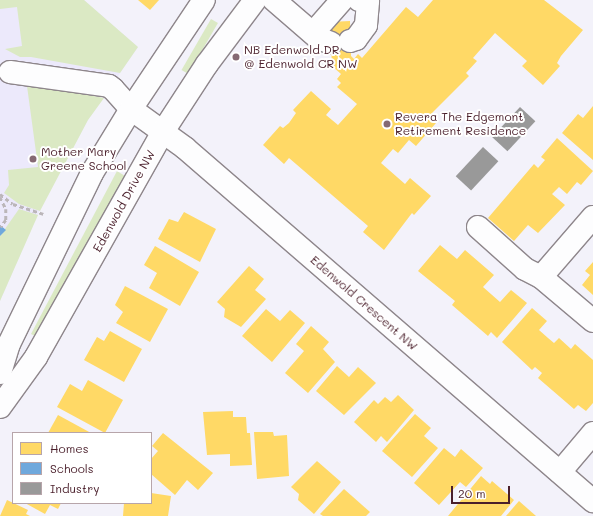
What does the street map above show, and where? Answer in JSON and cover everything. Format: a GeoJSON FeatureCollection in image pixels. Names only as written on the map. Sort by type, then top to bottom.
{"type":"FeatureCollection","features":[{"type":"Feature","properties":{"kind":"street"},"geometry":{"type":"LineString","coordinates":[[0,373],[9,344],[39,278],[92,173],[131,109],[204,0]]}},
{"type":"Feature","properties":{"kind":"street","name":"Edenwold Drive NW"},"geometry":{"type":"LineString","coordinates":[[0,407],[36,357],[164,130],[206,64],[255,0]]}},
{"type":"Feature","properties":{"kind":"street"},"geometry":{"type":"LineString","coordinates":[[274,0],[331,39],[356,39],[366,26],[368,1],[359,0]]}},
{"type":"Feature","properties":{"kind":"street"},"geometry":{"type":"LineString","coordinates":[[331,39],[342,0]]}},
{"type":"Feature","properties":{"kind":"street","name":"Edenwold Crescent NW"},"geometry":{"type":"LineString","coordinates":[[10,72],[109,86],[131,109],[164,130],[593,501]]}},
{"type":"Feature","properties":{"kind":"street"},"geometry":{"type":"LineString","coordinates":[[541,277],[593,217]]}},
{"type":"Feature","properties":{"kind":"street"},"geometry":{"type":"LineString","coordinates":[[478,227],[525,269],[541,277],[593,321]]}},
{"type":"Feature","properties":{"kind":"street"},"geometry":{"type":"LineString","coordinates":[[560,472],[593,433]]}},
{"type":"Feature","properties":{"kind":"path"},"geometry":{"type":"LineString","coordinates":[[0,194],[13,204],[42,214]]}},
{"type":"Feature","properties":{"kind":"path"},"geometry":{"type":"LineString","coordinates":[[0,197],[6,209],[6,220],[1,227]]}},
{"type":"Feature","properties":{"kind":"shaded area","name":"Mother Mary Greene School"},"geometry":{"type":"Polygon","coordinates":[[[0,0],[84,0],[138,47],[88,120],[45,198],[0,301],[0,0]]]}},
{"type":"Feature","properties":{"kind":"green space"},"geometry":{"type":"Polygon","coordinates":[[[0,0],[84,0],[138,47],[120,73],[31,57],[20,57],[5,49],[22,46],[17,7],[0,9],[0,0]]]}},
{"type":"Feature","properties":{"kind":"green space"},"geometry":{"type":"Polygon","coordinates":[[[211,19],[218,23],[188,74],[182,70],[211,19]]]}},
{"type":"Feature","properties":{"kind":"green space"},"geometry":{"type":"Polygon","coordinates":[[[38,85],[104,98],[88,120],[40,211],[19,204],[4,193],[9,185],[8,170],[38,167],[27,86],[38,85]]]}},
{"type":"Feature","properties":{"kind":"green space"},"geometry":{"type":"Polygon","coordinates":[[[117,171],[125,176],[35,336],[31,334],[117,171]]]}},
{"type":"Feature","properties":{"kind":"green space"},"geometry":{"type":"Polygon","coordinates":[[[19,209],[38,215],[0,301],[0,236],[19,209]]]}},
{"type":"Feature","properties":{"kind":"building: Homes"},"geometry":{"type":"Polygon","coordinates":[[[138,0],[159,0],[150,10],[138,0]]]}},
{"type":"Feature","properties":{"kind":"building: Homes","name":"Revera The Edgemont Retirement Residence"},"geometry":{"type":"Polygon","coordinates":[[[433,0],[544,0],[583,30],[561,56],[557,63],[560,66],[543,85],[522,66],[527,61],[495,33],[473,58],[477,61],[466,73],[469,76],[429,116],[436,123],[416,146],[409,140],[398,153],[393,149],[381,163],[405,184],[410,178],[431,196],[414,215],[412,213],[384,250],[363,232],[368,226],[289,158],[284,164],[263,145],[280,126],[283,128],[289,123],[296,113],[293,110],[311,91],[331,109],[326,115],[338,125],[357,104],[337,87],[341,83],[337,79],[341,74],[332,66],[330,22],[350,21],[351,56],[354,59],[358,54],[362,58],[406,7],[418,17],[433,0]]]}},
{"type":"Feature","properties":{"kind":"building: Homes"},"geometry":{"type":"Polygon","coordinates":[[[593,106],[593,160],[562,133],[578,114],[583,118],[593,106]]]}},
{"type":"Feature","properties":{"kind":"building: Homes"},"geometry":{"type":"Polygon","coordinates":[[[557,138],[593,171],[581,185],[577,182],[567,194],[559,187],[552,194],[565,205],[538,233],[528,225],[514,241],[488,218],[534,164],[538,168],[545,160],[541,157],[557,138]]]}},
{"type":"Feature","properties":{"kind":"building: Homes"},"geometry":{"type":"Polygon","coordinates":[[[184,212],[216,229],[200,262],[158,239],[169,219],[178,222],[184,212]]]}},
{"type":"Feature","properties":{"kind":"building: Homes"},"geometry":{"type":"Polygon","coordinates":[[[440,245],[457,259],[465,250],[494,275],[483,287],[500,302],[511,290],[527,303],[497,338],[491,332],[488,336],[452,305],[455,301],[418,271],[440,245]]]}},
{"type":"Feature","properties":{"kind":"building: Homes"},"geometry":{"type":"Polygon","coordinates":[[[155,246],[199,272],[180,306],[149,288],[157,273],[144,265],[155,246]]]}},
{"type":"Feature","properties":{"kind":"building: Homes"},"geometry":{"type":"Polygon","coordinates":[[[593,262],[593,295],[582,285],[590,275],[585,271],[593,262]]]}},
{"type":"Feature","properties":{"kind":"building: Homes"},"geometry":{"type":"Polygon","coordinates":[[[249,266],[264,279],[255,290],[266,299],[241,327],[224,317],[225,309],[217,302],[249,266]]]}},
{"type":"Feature","properties":{"kind":"building: Homes"},"geometry":{"type":"Polygon","coordinates":[[[125,286],[168,309],[150,342],[116,323],[123,312],[115,305],[125,286]]]}},
{"type":"Feature","properties":{"kind":"building: Homes"},"geometry":{"type":"Polygon","coordinates":[[[532,308],[547,321],[539,330],[548,338],[554,343],[559,338],[571,349],[575,344],[593,360],[593,403],[586,411],[578,405],[574,409],[538,378],[542,373],[535,367],[532,370],[502,342],[532,308]]]}},
{"type":"Feature","properties":{"kind":"building: Homes"},"geometry":{"type":"Polygon","coordinates":[[[266,309],[280,321],[290,310],[305,323],[272,362],[242,336],[266,309]]]}},
{"type":"Feature","properties":{"kind":"building: Homes"},"geometry":{"type":"Polygon","coordinates":[[[311,326],[329,342],[323,349],[335,362],[308,393],[285,373],[304,351],[296,344],[311,326]]]}},
{"type":"Feature","properties":{"kind":"building: Homes"},"geometry":{"type":"Polygon","coordinates":[[[110,331],[142,349],[124,382],[84,360],[97,337],[104,341],[110,331]]]}},
{"type":"Feature","properties":{"kind":"building: Homes"},"geometry":{"type":"Polygon","coordinates":[[[337,366],[349,377],[358,367],[376,383],[344,415],[316,391],[337,366]]]}},
{"type":"Feature","properties":{"kind":"building: Homes"},"geometry":{"type":"Polygon","coordinates":[[[88,380],[123,400],[106,432],[57,407],[70,384],[82,391],[88,380]]]}},
{"type":"Feature","properties":{"kind":"building: Homes"},"geometry":{"type":"Polygon","coordinates":[[[398,395],[414,410],[387,442],[381,436],[376,442],[354,422],[374,400],[378,404],[385,397],[391,402],[398,395]]]}},
{"type":"Feature","properties":{"kind":"building: Homes"},"geometry":{"type":"Polygon","coordinates":[[[233,411],[233,417],[246,417],[247,433],[250,433],[252,465],[230,466],[230,454],[207,455],[203,412],[233,411]]]}},
{"type":"Feature","properties":{"kind":"building: Homes"},"geometry":{"type":"Polygon","coordinates":[[[415,414],[431,428],[424,436],[438,448],[412,477],[382,451],[415,414]]]}},
{"type":"Feature","properties":{"kind":"building: Homes"},"geometry":{"type":"Polygon","coordinates":[[[58,415],[89,432],[49,432],[58,415]]]}},
{"type":"Feature","properties":{"kind":"building: Homes"},"geometry":{"type":"Polygon","coordinates":[[[254,432],[273,432],[274,436],[287,435],[289,476],[257,479],[254,432]]]}},
{"type":"Feature","properties":{"kind":"building: Homes"},"geometry":{"type":"Polygon","coordinates":[[[163,433],[213,473],[198,490],[187,480],[175,495],[152,475],[152,458],[158,451],[152,446],[163,433]]]}},
{"type":"Feature","properties":{"kind":"building: Homes"},"geometry":{"type":"Polygon","coordinates":[[[444,448],[455,457],[461,449],[483,468],[466,487],[460,482],[439,505],[414,483],[444,448]]]}},
{"type":"Feature","properties":{"kind":"building: Homes"},"geometry":{"type":"Polygon","coordinates":[[[317,461],[341,482],[314,514],[298,500],[299,494],[291,487],[317,461]]]}},
{"type":"Feature","properties":{"kind":"building: Homes"},"geometry":{"type":"Polygon","coordinates":[[[481,476],[490,484],[492,481],[514,500],[501,516],[448,516],[481,476]]]}},
{"type":"Feature","properties":{"kind":"building: Homes"},"geometry":{"type":"Polygon","coordinates":[[[344,489],[370,512],[366,516],[323,516],[320,514],[344,489]]]}},
{"type":"Feature","properties":{"kind":"building: Homes"},"geometry":{"type":"Polygon","coordinates":[[[152,493],[171,496],[168,516],[123,516],[124,504],[152,504],[152,493]]]}},
{"type":"Feature","properties":{"kind":"building: Homes"},"geometry":{"type":"Polygon","coordinates":[[[7,500],[12,502],[12,504],[28,510],[26,514],[30,516],[0,516],[7,500]]]}},
{"type":"Feature","properties":{"kind":"building: Homes"},"geometry":{"type":"Polygon","coordinates":[[[519,501],[536,516],[506,516],[519,501]]]}},
{"type":"Feature","properties":{"kind":"building: Homes"},"geometry":{"type":"Polygon","coordinates":[[[27,504],[60,504],[58,509],[50,505],[45,514],[27,504]]]}},
{"type":"Feature","properties":{"kind":"building: Schools"},"geometry":{"type":"Polygon","coordinates":[[[0,225],[6,230],[0,236],[0,225]]]}},
{"type":"Feature","properties":{"kind":"building: Industry"},"geometry":{"type":"Polygon","coordinates":[[[520,107],[535,121],[507,151],[492,137],[520,107]]]}},
{"type":"Feature","properties":{"kind":"building: Industry"},"geometry":{"type":"Polygon","coordinates":[[[483,147],[498,161],[471,191],[456,176],[483,147]]]}},
{"type":"Feature","properties":{"kind":"place","name":"NB Edenwold DR @ Edenwold CR NW"},"geometry":{"type":"Point","coordinates":[236,57]}},
{"type":"Feature","properties":{"kind":"place","name":"Revera The Edgemont Retirement Residence"},"geometry":{"type":"Point","coordinates":[387,124]}},
{"type":"Feature","properties":{"kind":"place","name":"Mother Mary Greene School"},"geometry":{"type":"Point","coordinates":[33,159]}}]}
